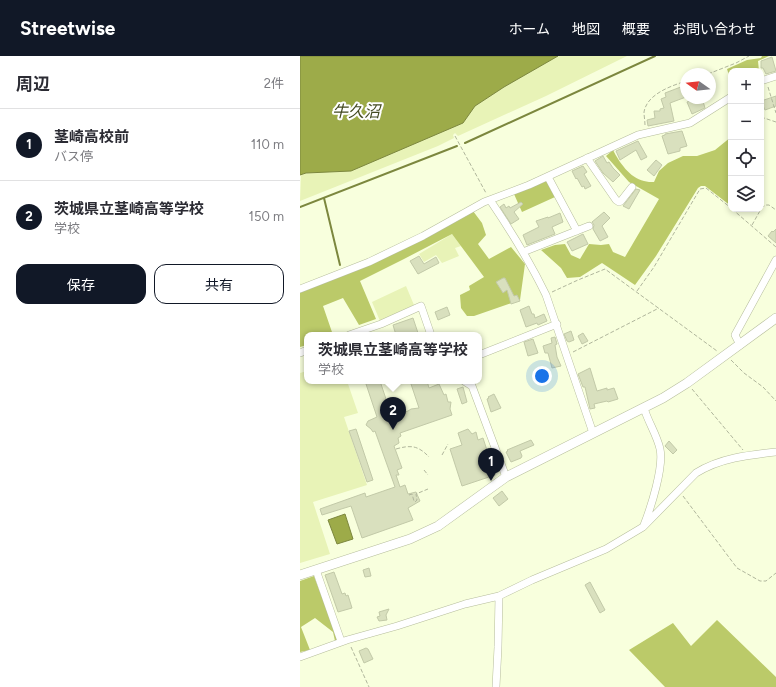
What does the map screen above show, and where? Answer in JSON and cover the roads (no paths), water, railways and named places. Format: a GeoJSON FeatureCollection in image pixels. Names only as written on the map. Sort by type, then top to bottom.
{"type":"FeatureCollection","features":[{"type":"Feature","properties":{"kind":"street"},"geometry":{"type":"LineString","coordinates":[[764,80],[776,76]]}},
{"type":"Feature","properties":{"kind":"street"},"geometry":{"type":"LineString","coordinates":[[300,289],[396,250],[484,202],[548,177],[638,135],[690,123],[728,99]]}},
{"type":"Feature","properties":{"kind":"street"},"geometry":{"type":"LineString","coordinates":[[587,158],[616,200],[619,202],[632,186]]}},
{"type":"Feature","properties":{"kind":"street"},"geometry":{"type":"LineString","coordinates":[[548,177],[577,231]]}},
{"type":"Feature","properties":{"kind":"street"},"geometry":{"type":"LineString","coordinates":[[490,200],[524,252],[546,295],[593,433]]}},
{"type":"Feature","properties":{"kind":"street"},"geometry":{"type":"LineString","coordinates":[[524,252],[589,226]]}},
{"type":"Feature","properties":{"kind":"street"},"geometry":{"type":"LineString","coordinates":[[740,345],[735,335],[776,260]]}},
{"type":"Feature","properties":{"kind":"street"},"geometry":{"type":"LineString","coordinates":[[358,332],[381,324],[421,306],[430,332]]}},
{"type":"Feature","properties":{"kind":"street"},"geometry":{"type":"LineString","coordinates":[[300,575],[410,539],[438,526],[506,477],[644,408],[686,383],[776,318]]}},
{"type":"Feature","properties":{"kind":"street"},"geometry":{"type":"LineString","coordinates":[[482,354],[557,324]]}},
{"type":"Feature","properties":{"kind":"street"},"geometry":{"type":"LineString","coordinates":[[469,384],[472,386],[506,477]]}},
{"type":"Feature","properties":{"kind":"street"},"geometry":{"type":"LineString","coordinates":[[643,527],[655,491],[661,454],[659,444],[644,408]]}},
{"type":"Feature","properties":{"kind":"street"},"geometry":{"type":"LineString","coordinates":[[300,657],[344,641],[465,604],[499,596],[538,577],[606,549],[643,527],[696,473],[706,467],[714,463],[747,455],[776,452]]}},
{"type":"Feature","properties":{"kind":"street"},"geometry":{"type":"LineString","coordinates":[[316,570],[344,641]]}},
{"type":"Feature","properties":{"kind":"street"},"geometry":{"type":"LineString","coordinates":[[496,687],[499,596]]}},
{"type":"Feature","properties":{"kind":"water","name":"牛久沼"},"geometry":{"type":"Polygon","coordinates":[[[300,56],[558,56],[504,87],[475,106],[463,123],[351,171],[306,173],[300,175],[300,56]]]}},
{"type":"Feature","properties":{"kind":"water"},"geometry":{"type":"Polygon","coordinates":[[[345,514],[353,539],[337,544],[328,520],[345,514]]]}},
{"type":"Feature","properties":{"kind":"waterway"},"geometry":{"type":"LineString","coordinates":[[465,143],[655,56]]}},
{"type":"Feature","properties":{"kind":"waterway"},"geometry":{"type":"LineString","coordinates":[[300,207],[457,146]]}},
{"type":"Feature","properties":{"kind":"waterway"},"geometry":{"type":"LineString","coordinates":[[324,198],[340,265]]}},
{"type":"Feature","properties":{"kind":"place","name":"茨城県立茎崎高等学校"},"geometry":{"type":"Point","coordinates":[393,430]}},
{"type":"Feature","properties":{"kind":"place","name":"茎崎高校前"},"geometry":{"type":"Point","coordinates":[491,481]}}]}
